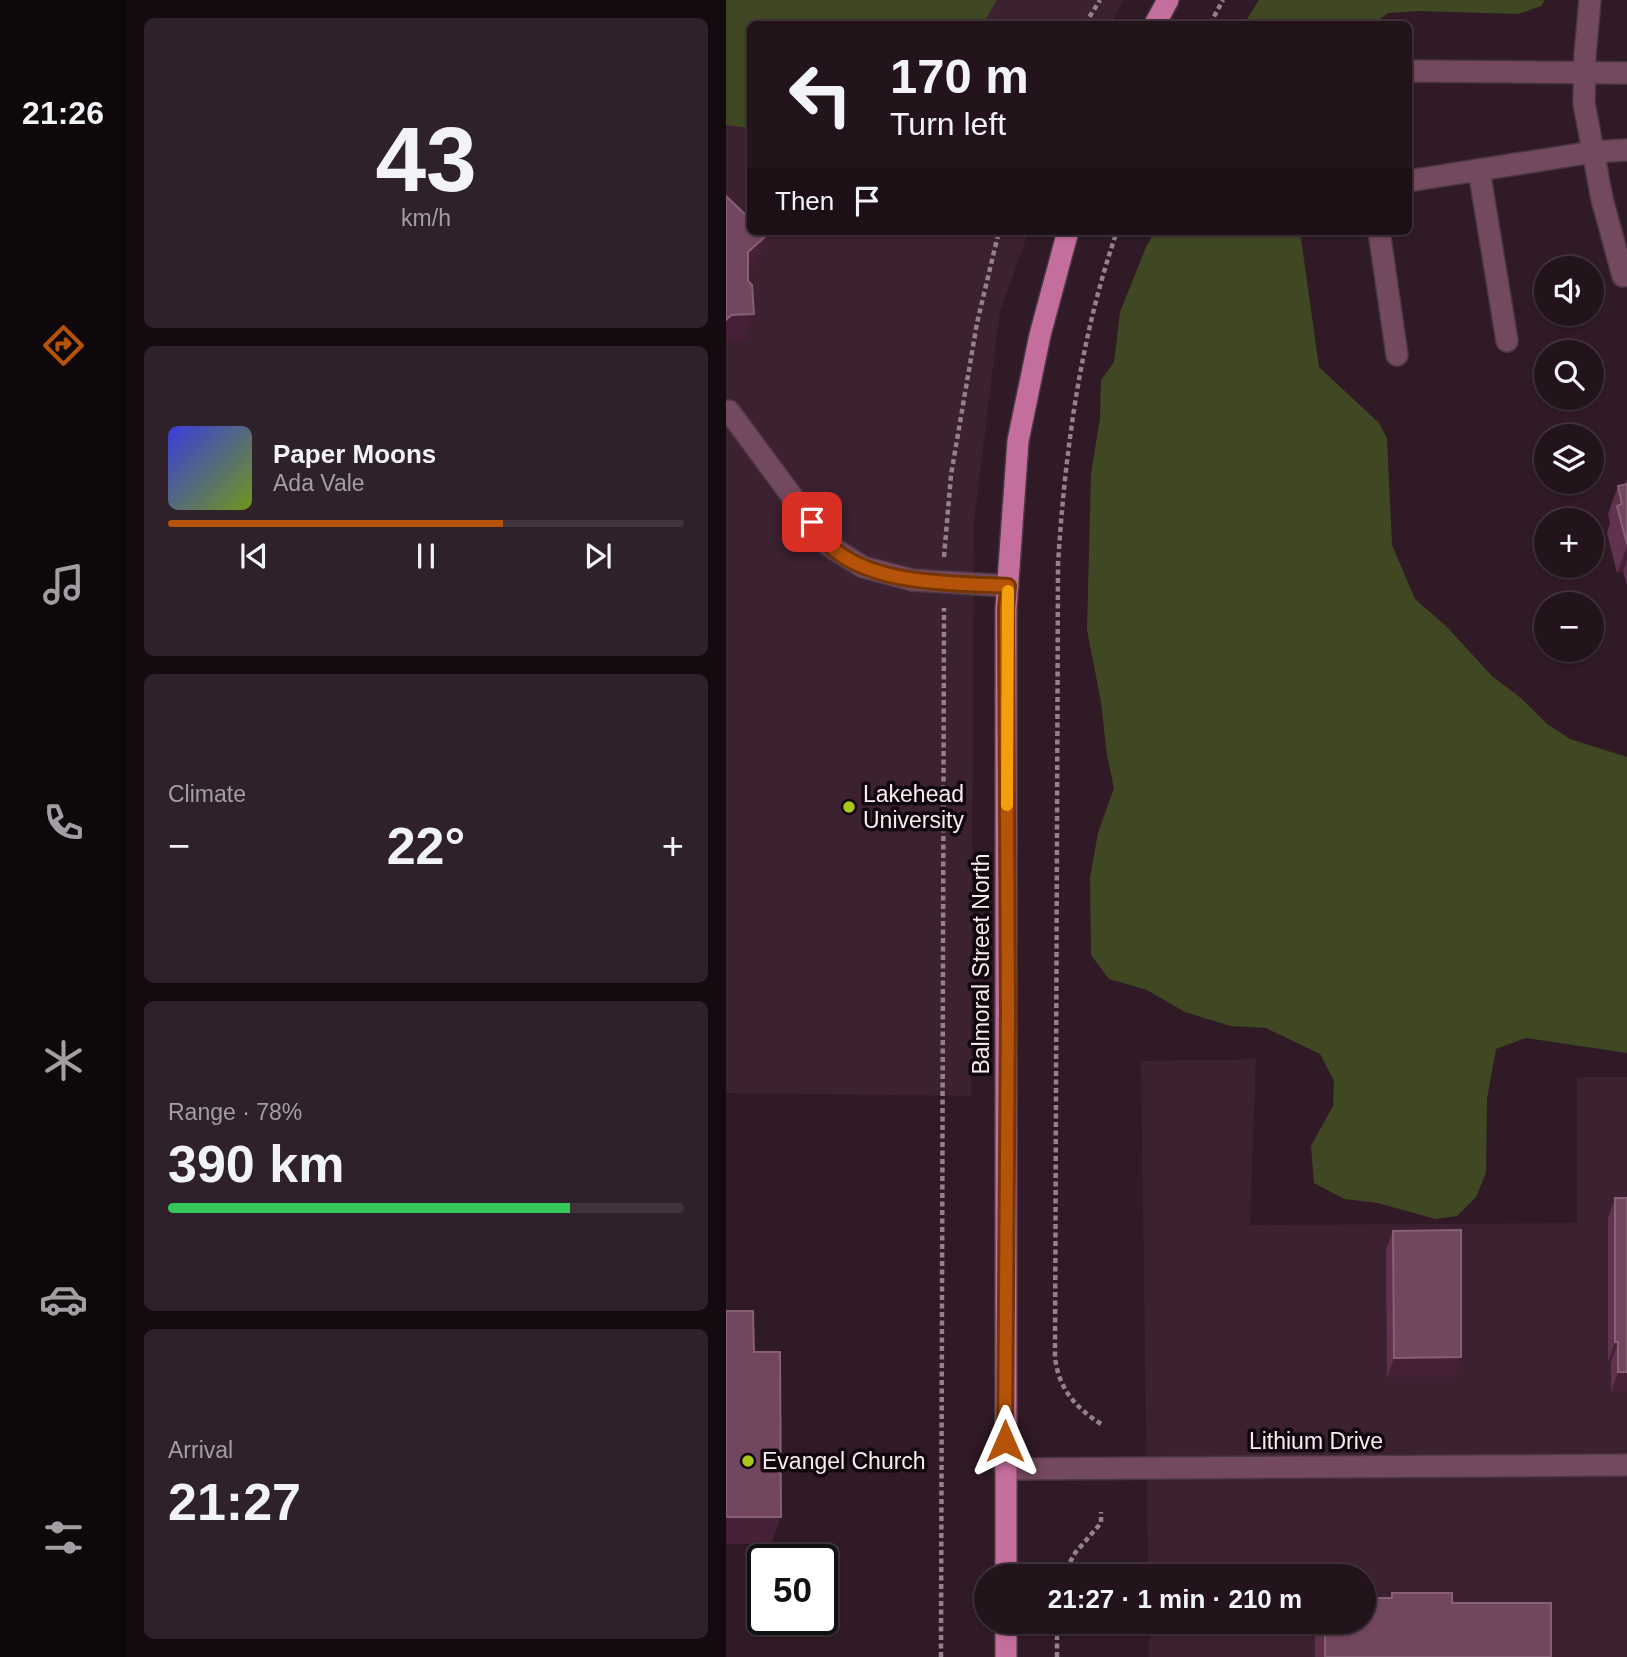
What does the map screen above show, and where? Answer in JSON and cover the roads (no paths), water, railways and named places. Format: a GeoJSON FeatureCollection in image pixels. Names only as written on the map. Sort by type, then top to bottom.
{"type":"FeatureCollection","features":[{"type":"Feature","properties":{"kind":"main road"},"geometry":{"type":"LineString","coordinates":[[1157,21],[1168,0]]}},
{"type":"Feature","properties":{"kind":"main road","name":"Balmoral Street North"},"geometry":{"type":"LineString","coordinates":[[1006,1564],[1006,609],[1018,441],[1040,335],[1067,235]]}},
{"type":"Feature","properties":{"kind":"main road"},"geometry":{"type":"LineString","coordinates":[[1006,1634],[1006,1657]]}},
{"type":"Feature","properties":{"kind":"street"},"geometry":{"type":"LineString","coordinates":[[1590,0],[1584,103],[1602,199],[1623,276]]}},
{"type":"Feature","properties":{"kind":"street"},"geometry":{"type":"LineString","coordinates":[[1412,71],[1627,73]]}},
{"type":"Feature","properties":{"kind":"street"},"geometry":{"type":"LineString","coordinates":[[1412,180],[1593,152],[1627,150]]}},
{"type":"Feature","properties":{"kind":"street"},"geometry":{"type":"LineString","coordinates":[[1479,170],[1507,341]]}},
{"type":"Feature","properties":{"kind":"street"},"geometry":{"type":"LineString","coordinates":[[1380,235],[1397,355]]}},
{"type":"Feature","properties":{"kind":"street"},"geometry":{"type":"LineString","coordinates":[[729,411],[828,545],[863,567],[912,580],[1008,586]]}},
{"type":"Feature","properties":{"kind":"street","name":"Lithium Drive"},"geometry":{"type":"LineString","coordinates":[[1005,1469],[1627,1465]]}},
{"type":"Feature","properties":{"kind":"place","name":"Lakehead University"},"geometry":{"type":"Point","coordinates":[849,807]}},
{"type":"Feature","properties":{"kind":"place","name":"Evangel Church"},"geometry":{"type":"Point","coordinates":[748,1461]}}]}
